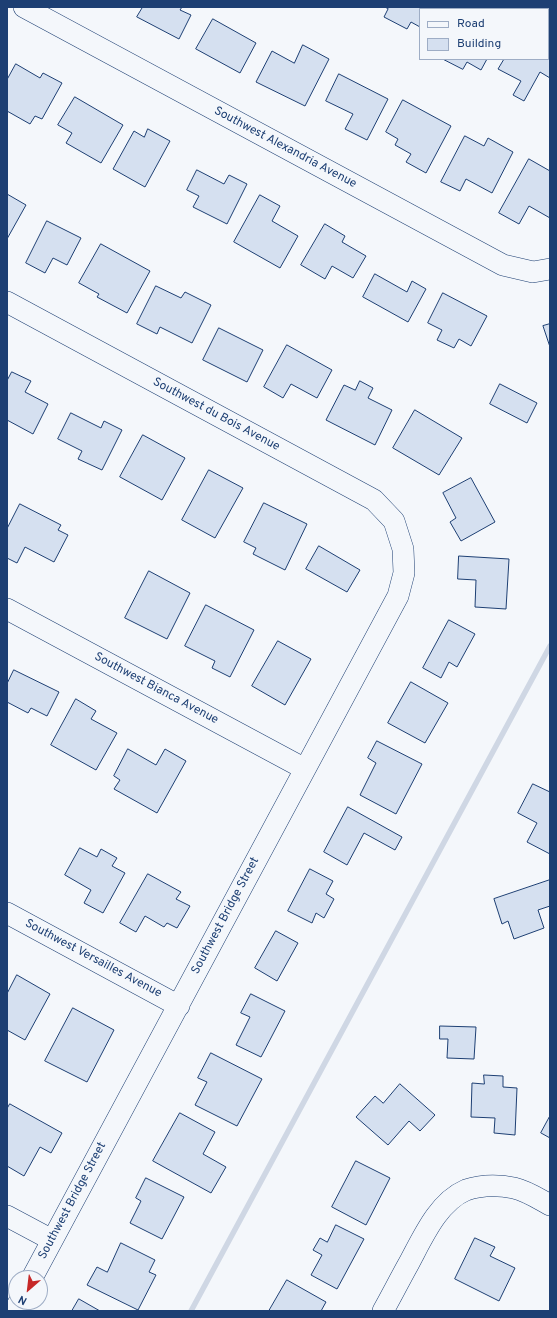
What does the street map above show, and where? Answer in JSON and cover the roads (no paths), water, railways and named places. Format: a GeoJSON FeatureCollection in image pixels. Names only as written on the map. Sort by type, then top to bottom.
{"type":"FeatureCollection","features":[{"type":"Feature","properties":{"kind":"street","name":"Southwest Alexandria Avenue"},"geometry":{"type":"LineString","coordinates":[[24,7],[503,266],[533,272],[550,269]]}},
{"type":"Feature","properties":{"kind":"street","name":"Southwest du Bois Avenue"},"geometry":{"type":"LineString","coordinates":[[7,302],[374,500],[394,521],[403,549]]}},
{"type":"Feature","properties":{"kind":"street","name":"Southwest Bridge Street"},"geometry":{"type":"LineString","coordinates":[[36,1270],[398,596],[404,573],[403,549]]}},
{"type":"Feature","properties":{"kind":"street","name":"Southwest Bianca Avenue"},"geometry":{"type":"LineString","coordinates":[[7,609],[305,769]]}},
{"type":"Feature","properties":{"kind":"street","name":"Southwest Versailles Avenue"},"geometry":{"type":"LineString","coordinates":[[7,913],[179,1006]]}},
{"type":"Feature","properties":{"kind":"street"},"geometry":{"type":"LineString","coordinates":[[383,1311],[435,1218],[448,1202],[465,1191],[480,1186],[515,1188],[550,1205]]}},
{"type":"Feature","properties":{"kind":"street"},"geometry":{"type":"LineString","coordinates":[[7,1216],[52,1240]]}},
{"type":"Feature","properties":{"kind":"waterway"},"geometry":{"type":"LineString","coordinates":[[191,1311],[550,646]]}}]}
